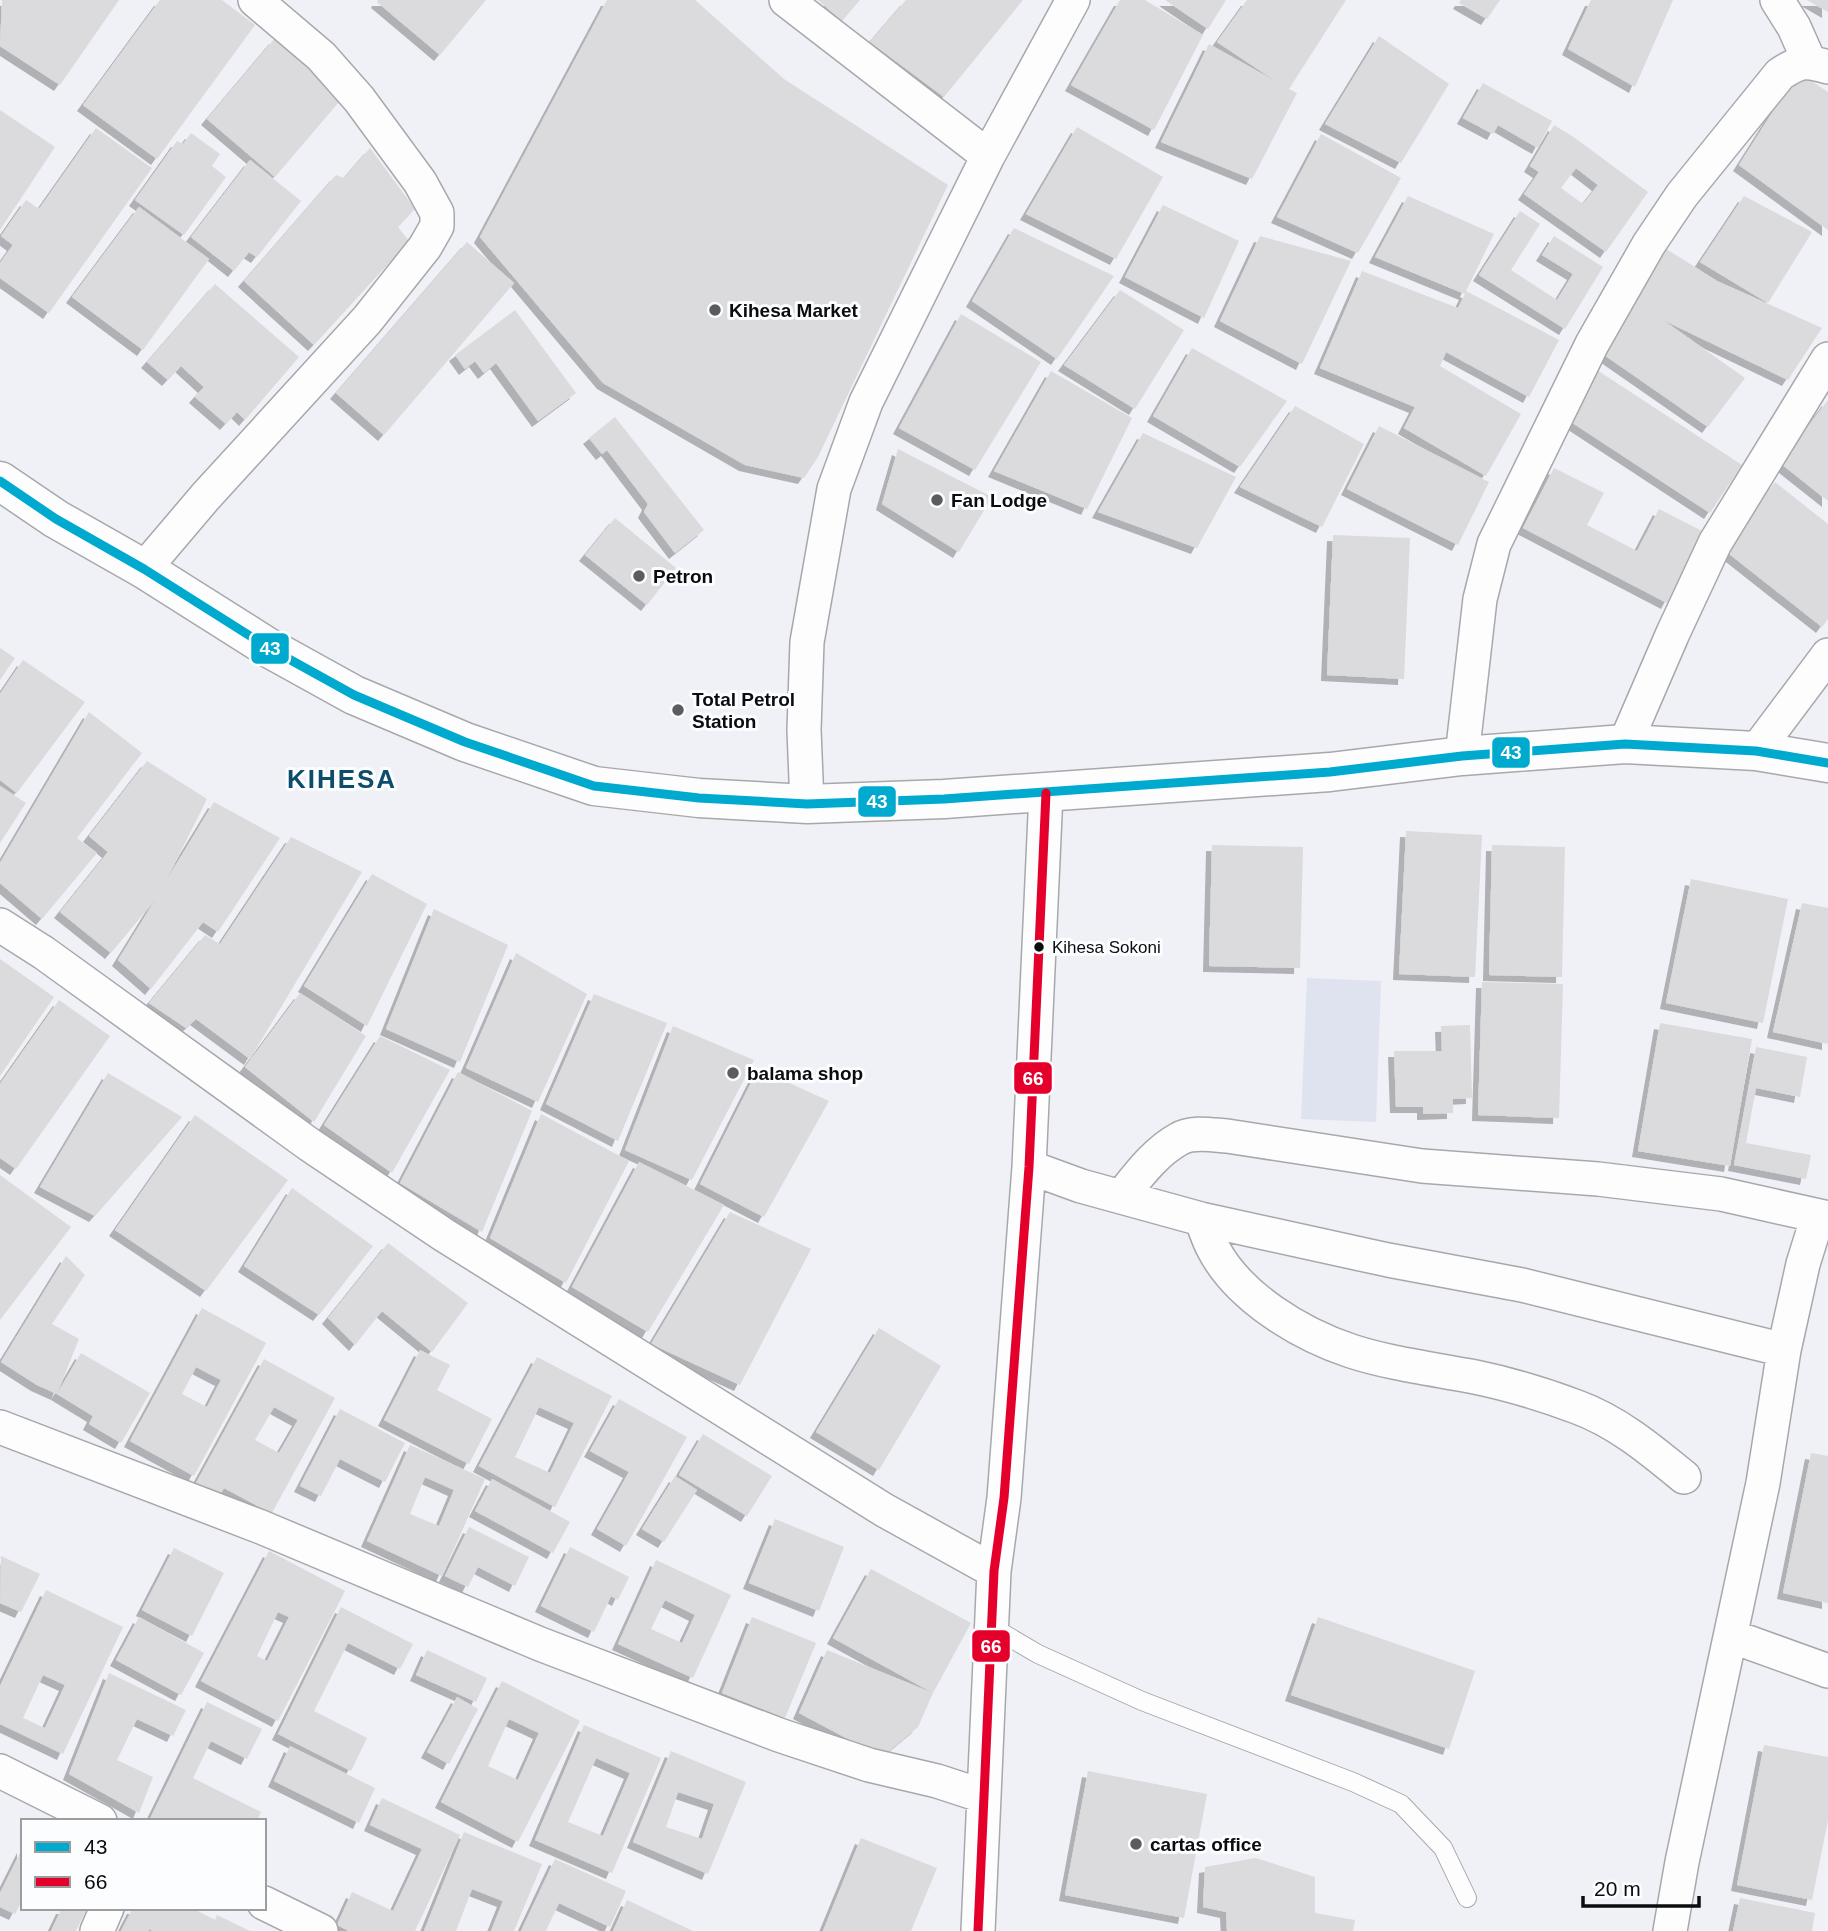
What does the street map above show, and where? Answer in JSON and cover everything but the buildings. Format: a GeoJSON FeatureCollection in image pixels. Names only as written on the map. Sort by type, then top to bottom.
{"type":"FeatureCollection","features":[{"type":"Feature","properties":{"kind":"highway"},"geometry":{"type":"LineString","coordinates":[[0,481],[56,519],[144,569],[269,648],[355,695],[465,742],[594,786],[699,798],[807,804],[944,799],[1330,772],[1462,756],[1625,744],[1756,751],[1828,763]]}},
{"type":"Feature","properties":{"kind":"street"},"geometry":{"type":"LineString","coordinates":[[144,569],[206,496],[367,320],[425,247],[437,226],[437,213],[420,182],[359,99],[321,56],[255,0]]}},
{"type":"Feature","properties":{"kind":"street"},"geometry":{"type":"LineString","coordinates":[[786,0],[988,156]]}},
{"type":"Feature","properties":{"kind":"street"},"geometry":{"type":"LineString","coordinates":[[807,804],[804,730],[807,642],[834,489],[866,402],[988,156],[1073,0]]}},
{"type":"Feature","properties":{"kind":"street"},"geometry":{"type":"LineString","coordinates":[[1777,0],[1819,64]]}},
{"type":"Feature","properties":{"kind":"street"},"geometry":{"type":"LineString","coordinates":[[1462,756],[1480,599],[1494,544],[1551,425],[1617,299],[1682,195],[1780,74],[1795,64],[1819,64]]}},
{"type":"Feature","properties":{"kind":"street"},"geometry":{"type":"LineString","coordinates":[[1625,744],[1715,543],[1828,359]]}},
{"type":"Feature","properties":{"kind":"street"},"geometry":{"type":"LineString","coordinates":[[1756,751],[1828,655]]}},
{"type":"Feature","properties":{"kind":"street"},"geometry":{"type":"LineString","coordinates":[[978,1931],[994,1571],[1004,1498],[1029,1167],[1046,793]]}},
{"type":"Feature","properties":{"kind":"street"},"geometry":{"type":"LineString","coordinates":[[0,925],[44,953],[310,1145],[444,1235],[884,1510],[994,1571]]}},
{"type":"Feature","properties":{"kind":"street"},"geometry":{"type":"LineString","coordinates":[[1121,1197],[1146,1166],[1180,1138],[1198,1135],[1253,1140],[1422,1166],[1598,1179],[1721,1194],[1823,1217],[1803,1264],[1784,1350],[1763,1483],[1682,1862],[1670,1931]]}},
{"type":"Feature","properties":{"kind":"street"},"geometry":{"type":"LineString","coordinates":[[1029,1167],[1050,1176],[1201,1219],[1388,1260],[1522,1285],[1784,1350]]}},
{"type":"Feature","properties":{"kind":"street"},"geometry":{"type":"LineString","coordinates":[[1201,1219],[1212,1248],[1229,1273],[1255,1300],[1302,1329],[1349,1350],[1412,1367],[1478,1378],[1578,1407],[1611,1423],[1647,1446],[1684,1477]]}},
{"type":"Feature","properties":{"kind":"street"},"geometry":{"type":"LineString","coordinates":[[0,1427],[249,1522],[540,1644],[779,1735],[869,1765],[984,1796]]}},
{"type":"Feature","properties":{"kind":"street"},"geometry":{"type":"LineString","coordinates":[[1731,1636],[1828,1671]]}},
{"type":"Feature","properties":{"kind":"street"},"geometry":{"type":"LineString","coordinates":[[0,1772],[96,1819]]}},
{"type":"Feature","properties":{"kind":"street"},"geometry":{"type":"LineString","coordinates":[[266,1904],[321,1931]]}},
{"type":"Feature","properties":{"kind":"street"},"geometry":{"type":"LineString","coordinates":[[97,1931],[106,1910]]}},
{"type":"Feature","properties":{"kind":"lane"},"geometry":{"type":"LineString","coordinates":[[992,1627],[1038,1654],[1142,1701],[1353,1782],[1401,1804],[1443,1848],[1467,1898]]}},
{"type":"Feature","properties":{"kind":"shaded area"},"geometry":{"type":"Polygon","coordinates":[[[1307,978],[1381,981],[1376,1122],[1301,1119],[1307,978]]]}},
{"type":"Feature","properties":{"kind":"transit line","name":"43"},"geometry":{"type":"LineString","coordinates":[[0,481],[56,519],[144,569],[269,648],[354,695],[465,742],[594,786],[699,798],[807,804],[944,799],[1330,772],[1462,756],[1625,744],[1756,751],[1828,763]]}},
{"type":"Feature","properties":{"kind":"transit line","name":"66"},"geometry":{"type":"LineString","coordinates":[[978,1931],[994,1571],[1004,1498],[1029,1167],[1046,793]]}},
{"type":"Feature","properties":{"kind":"place","name":"Kihesa Market"},"geometry":{"type":"Point","coordinates":[715,310]}},
{"type":"Feature","properties":{"kind":"place","name":"Fan Lodge"},"geometry":{"type":"Point","coordinates":[937,500]}},
{"type":"Feature","properties":{"kind":"place","name":"Petron"},"geometry":{"type":"Point","coordinates":[639,576]}},
{"type":"Feature","properties":{"kind":"place","name":"Total Petrol Station"},"geometry":{"type":"Point","coordinates":[678,710]}},
{"type":"Feature","properties":{"kind":"place","name":"Kihesa Sokoni"},"geometry":{"type":"Point","coordinates":[1039,947]}},
{"type":"Feature","properties":{"kind":"place","name":"balama shop"},"geometry":{"type":"Point","coordinates":[733,1073]}},
{"type":"Feature","properties":{"kind":"place","name":"cartas office"},"geometry":{"type":"Point","coordinates":[1136,1844]}},
{"type":"Feature","properties":{"kind":"district","name":"KIHESA"},"geometry":{"type":"Point","coordinates":[342,779]}}]}
